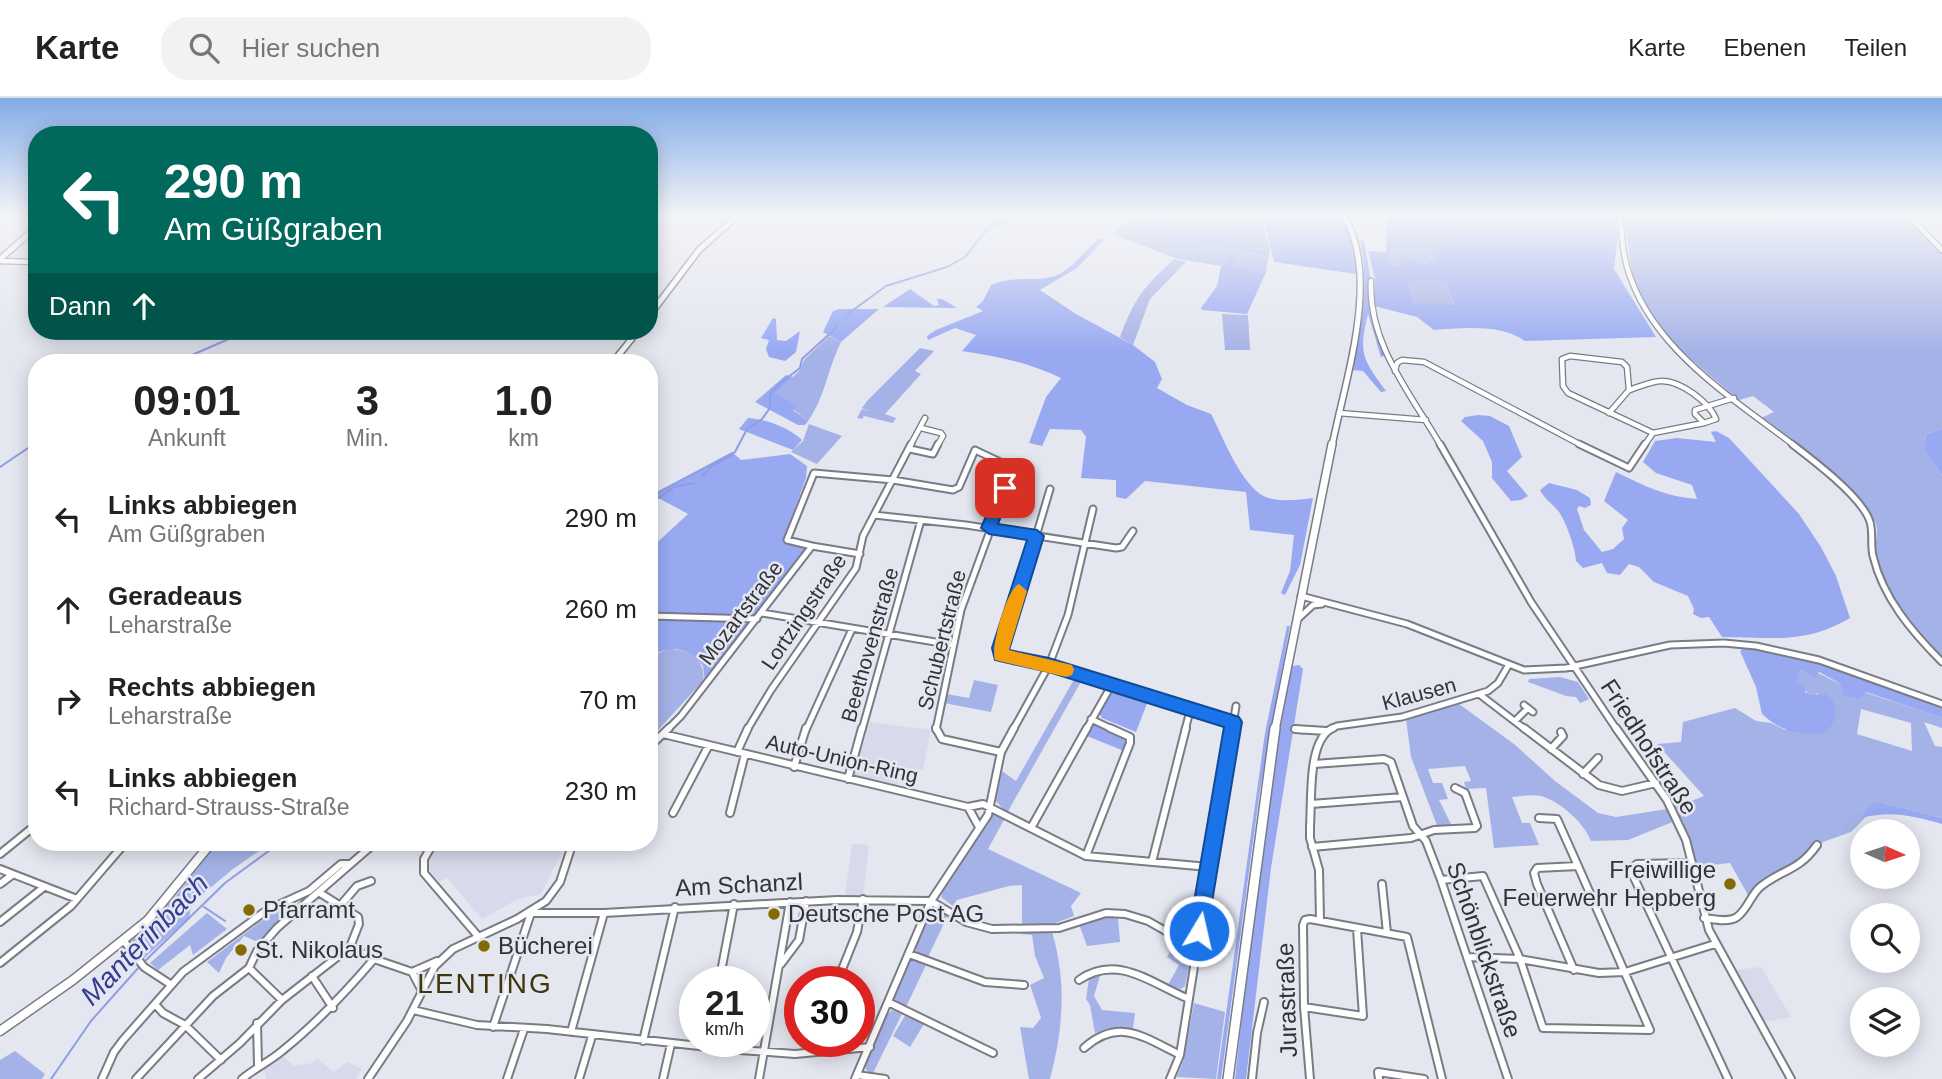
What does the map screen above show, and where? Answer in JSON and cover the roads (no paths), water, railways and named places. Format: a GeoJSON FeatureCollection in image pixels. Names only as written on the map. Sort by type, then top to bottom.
{"type":"FeatureCollection","features":[{"type":"Feature","properties":{"kind":"main road"},"geometry":{"type":"LineString","coordinates":[[1228,1079],[1268,771],[1360,306],[1362,286],[1359,262]]}},
{"type":"Feature","properties":{"kind":"street"},"geometry":{"type":"LineString","coordinates":[[658,303],[690,262]]}},
{"type":"Feature","properties":{"kind":"street"},"geometry":{"type":"LineString","coordinates":[[1627,262],[1643,305],[1679,351],[1802,453],[1865,512],[1872,525],[1872,555],[1880,579],[1898,613],[1942,662]]}},
{"type":"Feature","properties":{"kind":"street"},"geometry":{"type":"LineString","coordinates":[[1371,281],[1371,311],[1386,355],[1426,420]]}},
{"type":"Feature","properties":{"kind":"street"},"geometry":{"type":"LineString","coordinates":[[619,354],[631,340]]}},
{"type":"Feature","properties":{"kind":"street"},"geometry":{"type":"LineString","coordinates":[[1609,413],[1629,390],[1668,382],[1696,396],[1717,418],[1653,433],[1609,413],[1566,391],[1562,359],[1570,356],[1622,362],[1627,368],[1629,390]]}},
{"type":"Feature","properties":{"kind":"street"},"geometry":{"type":"LineString","coordinates":[[1395,372],[1397,363],[1402,360],[1409,358],[1424,362],[1570,440],[1629,468],[1653,433]]}},
{"type":"Feature","properties":{"kind":"street"},"geometry":{"type":"LineString","coordinates":[[1704,423],[1694,411],[1734,398]]}},
{"type":"Feature","properties":{"kind":"street"},"geometry":{"type":"LineString","coordinates":[[1339,413],[1426,420]]}},
{"type":"Feature","properties":{"kind":"street","name":"Lortzingstraße"},"geometry":{"type":"LineString","coordinates":[[730,813],[746,731],[815,624],[856,568],[863,536],[925,418]]}},
{"type":"Feature","properties":{"kind":"street","name":"Friedhofstraße"},"geometry":{"type":"LineString","coordinates":[[1426,420],[1489,532],[1573,666],[1656,783],[1679,824],[1692,863],[1704,918],[1715,944],[1791,1079]]}},
{"type":"Feature","properties":{"kind":"street"},"geometry":{"type":"LineString","coordinates":[[910,449],[933,454],[943,436],[941,433],[921,428]]}},
{"type":"Feature","properties":{"kind":"street","name":"Schubertstraße"},"geometry":{"type":"LineString","coordinates":[[893,480],[953,490],[959,487],[975,450],[1013,468],[961,610],[937,734],[942,740],[1002,752]]}},
{"type":"Feature","properties":{"kind":"street"},"geometry":{"type":"LineString","coordinates":[[819,465],[787,540],[860,554]]}},
{"type":"Feature","properties":{"kind":"street"},"geometry":{"type":"LineString","coordinates":[[814,473],[893,480]]}},
{"type":"Feature","properties":{"kind":"street"},"geometry":{"type":"LineString","coordinates":[[1050,489],[1000,652],[1005,656],[1049,665],[1190,711],[1233,722]]}},
{"type":"Feature","properties":{"kind":"street"},"geometry":{"type":"LineString","coordinates":[[875,1034],[931,901],[990,807],[1002,752],[1049,665],[1068,615],[1093,509]]}},
{"type":"Feature","properties":{"kind":"street"},"geometry":{"type":"LineString","coordinates":[[874,515],[1122,547],[1133,531]]}},
{"type":"Feature","properties":{"kind":"street","name":"Beethovenstraße"},"geometry":{"type":"LineString","coordinates":[[848,779],[920,520]]}},
{"type":"Feature","properties":{"kind":"street","name":"Mozartstraße"},"geometry":{"type":"LineString","coordinates":[[658,739],[681,716],[812,545]]}},
{"type":"Feature","properties":{"kind":"street"},"geometry":{"type":"LineString","coordinates":[[1301,598],[1407,624],[1508,666],[1524,670],[1544,671],[1673,646],[1718,642],[1752,644],[1833,664],[1942,704]]}},
{"type":"Feature","properties":{"kind":"street"},"geometry":{"type":"LineString","coordinates":[[1301,598],[1313,605]]}},
{"type":"Feature","properties":{"kind":"street"},"geometry":{"type":"LineString","coordinates":[[1295,624],[1313,605],[1324,604]]}},
{"type":"Feature","properties":{"kind":"street"},"geometry":{"type":"LineString","coordinates":[[658,616],[759,616],[891,632],[953,645]]}},
{"type":"Feature","properties":{"kind":"street"},"geometry":{"type":"LineString","coordinates":[[794,767],[825,683],[852,629]]}},
{"type":"Feature","properties":{"kind":"street","name":"Klausen"},"geometry":{"type":"LineString","coordinates":[[1295,729],[1326,731],[1337,726],[1402,717],[1479,694],[1498,683],[1508,666]]}},
{"type":"Feature","properties":{"kind":"street"},"geometry":{"type":"LineString","coordinates":[[1031,828],[1111,685]]}},
{"type":"Feature","properties":{"kind":"street"},"geometry":{"type":"LineString","coordinates":[[1479,694],[1599,785],[1613,791],[1656,783]]}},
{"type":"Feature","properties":{"kind":"street"},"geometry":{"type":"LineString","coordinates":[[1170,1079],[1180,1055],[1236,706]]}},
{"type":"Feature","properties":{"kind":"street"},"geometry":{"type":"LineString","coordinates":[[1515,721],[1528,708]]}},
{"type":"Feature","properties":{"kind":"street"},"geometry":{"type":"LineString","coordinates":[[1152,862],[1190,711]]}},
{"type":"Feature","properties":{"kind":"street"},"geometry":{"type":"LineString","coordinates":[[1086,856],[1130,743],[1130,737],[1125,732],[1091,719]]}},
{"type":"Feature","properties":{"kind":"street","name":"Jurastraße"},"geometry":{"type":"LineString","coordinates":[[1310,1079],[1304,1007],[1303,925],[1307,919],[1320,920],[1319,870],[1312,847],[1310,826],[1316,745],[1326,731]]}},
{"type":"Feature","properties":{"kind":"street"},"geometry":{"type":"LineString","coordinates":[[1551,749],[1563,736],[1561,732]]}},
{"type":"Feature","properties":{"kind":"street","name":"Auto-Union-Ring"},"geometry":{"type":"LineString","coordinates":[[663,734],[968,807],[983,804],[990,807]]}},
{"type":"Feature","properties":{"kind":"street"},"geometry":{"type":"LineString","coordinates":[[673,813],[709,745]]}},
{"type":"Feature","properties":{"kind":"street"},"geometry":{"type":"LineString","coordinates":[[1583,774],[1594,758]]}},
{"type":"Feature","properties":{"kind":"street","name":"Schönblickstraße"},"geometry":{"type":"LineString","coordinates":[[1314,764],[1389,759],[1413,825],[1421,835],[1440,880],[1508,1079]]}},
{"type":"Feature","properties":{"kind":"street"},"geometry":{"type":"LineString","coordinates":[[1312,847],[1477,826],[1465,793],[1455,788]]}},
{"type":"Feature","properties":{"kind":"street"},"geometry":{"type":"LineString","coordinates":[[1311,804],[1403,797]]}},
{"type":"Feature","properties":{"kind":"street"},"geometry":{"type":"LineString","coordinates":[[968,807],[979,827]]}},
{"type":"Feature","properties":{"kind":"street"},"geometry":{"type":"LineString","coordinates":[[990,807],[1086,856],[1209,867]]}},
{"type":"Feature","properties":{"kind":"street"},"geometry":{"type":"LineString","coordinates":[[1440,880],[1483,876],[1520,959],[1543,1028],[1650,1030],[1557,819],[1539,818]]}},
{"type":"Feature","properties":{"kind":"street"},"geometry":{"type":"LineString","coordinates":[[0,855],[28,832]]}},
{"type":"Feature","properties":{"kind":"street"},"geometry":{"type":"LineString","coordinates":[[1704,918],[1728,920],[1737,917],[1760,887],[1794,869],[1808,858],[1816,845]]}},
{"type":"Feature","properties":{"kind":"street"},"geometry":{"type":"LineString","coordinates":[[0,963],[77,899],[118,851]]}},
{"type":"Feature","properties":{"kind":"street"},"geometry":{"type":"LineString","coordinates":[[0,1031],[74,980],[124,941],[170,896],[205,851]]}},
{"type":"Feature","properties":{"kind":"street"},"geometry":{"type":"LineString","coordinates":[[136,1079],[213,996],[249,968],[257,951],[277,928],[365,851]]}},
{"type":"Feature","properties":{"kind":"street"},"geometry":{"type":"LineString","coordinates":[[429,851],[424,859],[424,873],[477,935]]}},
{"type":"Feature","properties":{"kind":"street"},"geometry":{"type":"LineString","coordinates":[[350,947],[374,959],[412,972],[439,960],[477,935],[531,913],[544,904],[562,877],[570,851]]}},
{"type":"Feature","properties":{"kind":"street"},"geometry":{"type":"LineString","coordinates":[[102,1079],[114,1052],[170,985],[229,936],[267,910],[309,891],[341,863],[350,864]]}},
{"type":"Feature","properties":{"kind":"street"},"geometry":{"type":"LineString","coordinates":[[1692,863],[1630,866],[1728,1079]]}},
{"type":"Feature","properties":{"kind":"street"},"geometry":{"type":"LineString","coordinates":[[1574,970],[1534,873],[1537,868],[1578,866]]}},
{"type":"Feature","properties":{"kind":"street"},"geometry":{"type":"LineString","coordinates":[[0,869],[77,899]]}},
{"type":"Feature","properties":{"kind":"street"},"geometry":{"type":"LineString","coordinates":[[0,884],[12,875]]}},
{"type":"Feature","properties":{"kind":"street"},"geometry":{"type":"LineString","coordinates":[[340,906],[363,881],[372,881]]}},
{"type":"Feature","properties":{"kind":"street"},"geometry":{"type":"LineString","coordinates":[[1382,884],[1387,933]]}},
{"type":"Feature","properties":{"kind":"street"},"geometry":{"type":"LineString","coordinates":[[0,922],[44,887]]}},
{"type":"Feature","properties":{"kind":"street"},"geometry":{"type":"LineString","coordinates":[[198,1079],[282,1000],[350,947],[359,924],[358,917],[320,893]]}},
{"type":"Feature","properties":{"kind":"street"},"geometry":{"type":"LineString","coordinates":[[843,966],[857,932],[863,899]]}},
{"type":"Feature","properties":{"kind":"street","name":"Am Schanzl"},"geometry":{"type":"LineString","coordinates":[[531,913],[604,913],[675,907],[863,899],[931,901]]}},
{"type":"Feature","properties":{"kind":"street"},"geometry":{"type":"LineString","coordinates":[[779,966],[799,940],[806,901]]}},
{"type":"Feature","properties":{"kind":"street"},"geometry":{"type":"LineString","coordinates":[[931,901],[949,909],[966,922],[992,929],[1059,928],[1106,913],[1125,914],[1147,921],[1196,949]]}},
{"type":"Feature","properties":{"kind":"street"},"geometry":{"type":"LineString","coordinates":[[770,1021],[790,902]]}},
{"type":"Feature","properties":{"kind":"street"},"geometry":{"type":"LineString","coordinates":[[544,904],[550,913]]}},
{"type":"Feature","properties":{"kind":"street"},"geometry":{"type":"LineString","coordinates":[[722,966],[734,904]]}},
{"type":"Feature","properties":{"kind":"street"},"geometry":{"type":"LineString","coordinates":[[643,1041],[675,907]]}},
{"type":"Feature","properties":{"kind":"street"},"geometry":{"type":"LineString","coordinates":[[493,1027],[531,913]]}},
{"type":"Feature","properties":{"kind":"street"},"geometry":{"type":"LineString","coordinates":[[571,1032],[604,913]]}},
{"type":"Feature","properties":{"kind":"street"},"geometry":{"type":"LineString","coordinates":[[1320,920],[1407,937],[1442,1079]]}},
{"type":"Feature","properties":{"kind":"street"},"geometry":{"type":"LineString","coordinates":[[1304,1007],[1363,1016],[1357,929]]}},
{"type":"Feature","properties":{"kind":"street"},"geometry":{"type":"LineString","coordinates":[[124,941],[142,965],[170,985]]}},
{"type":"Feature","properties":{"kind":"street"},"geometry":{"type":"LineString","coordinates":[[1467,957],[1520,959],[1574,970],[1625,972],[1715,944]]}},
{"type":"Feature","properties":{"kind":"street"},"geometry":{"type":"LineString","coordinates":[[909,954],[985,982],[1024,985]]}},
{"type":"Feature","properties":{"kind":"street"},"geometry":{"type":"LineString","coordinates":[[242,1079],[258,1065],[279,1054],[333,1008],[374,959]]}},
{"type":"Feature","properties":{"kind":"street"},"geometry":{"type":"LineString","coordinates":[[368,1079],[413,1010],[421,989],[439,960]]}},
{"type":"Feature","properties":{"kind":"street"},"geometry":{"type":"LineString","coordinates":[[249,968],[282,1000]]}},
{"type":"Feature","properties":{"kind":"street"},"geometry":{"type":"LineString","coordinates":[[1079,980],[1086,973],[1125,970],[1139,974],[1166,991],[1189,999]]}},
{"type":"Feature","properties":{"kind":"street"},"geometry":{"type":"LineString","coordinates":[[412,972],[421,989]]}},
{"type":"Feature","properties":{"kind":"street"},"geometry":{"type":"LineString","coordinates":[[312,976],[333,1008]]}},
{"type":"Feature","properties":{"kind":"street"},"geometry":{"type":"LineString","coordinates":[[888,1002],[993,1053]]}},
{"type":"Feature","properties":{"kind":"street"},"geometry":{"type":"LineString","coordinates":[[1252,1079],[1257,1033],[1264,1002]]}},
{"type":"Feature","properties":{"kind":"street"},"geometry":{"type":"LineString","coordinates":[[155,1004],[163,1013],[185,1025],[221,1060]]}},
{"type":"Feature","properties":{"kind":"street"},"geometry":{"type":"LineString","coordinates":[[413,1010],[493,1027],[571,1032],[679,1045]]}},
{"type":"Feature","properties":{"kind":"street"},"geometry":{"type":"LineString","coordinates":[[257,1023],[258,1065]]}},
{"type":"Feature","properties":{"kind":"street"},"geometry":{"type":"LineString","coordinates":[[507,1079],[524,1029]]}},
{"type":"Feature","properties":{"kind":"street"},"geometry":{"type":"LineString","coordinates":[[1084,1048],[1101,1034],[1120,1032],[1136,1034],[1180,1055]]}},
{"type":"Feature","properties":{"kind":"street"},"geometry":{"type":"LineString","coordinates":[[579,1079],[592,1036]]}},
{"type":"Feature","properties":{"kind":"street"},"geometry":{"type":"LineString","coordinates":[[663,1079],[671,1045]]}},
{"type":"Feature","properties":{"kind":"street"},"geometry":{"type":"LineString","coordinates":[[759,1079],[764,1057]]}},
{"type":"Feature","properties":{"kind":"street"},"geometry":{"type":"LineString","coordinates":[[865,1057],[856,1077],[886,1079]]}},
{"type":"Feature","properties":{"kind":"street"},"geometry":{"type":"LineString","coordinates":[[1378,1079],[1377,1072],[1424,1079]]}},
{"type":"Feature","properties":{"kind":"waterway","name":"Manterinbach"},"geometry":{"type":"LineString","coordinates":[[845,316],[886,286],[956,262]]}},
{"type":"Feature","properties":{"kind":"waterway","name":"Manterinbach"},"geometry":{"type":"LineString","coordinates":[[658,492],[735,452],[747,429],[762,419],[770,408],[770,395],[778,385],[800,368],[802,359],[837,327]]}},
{"type":"Feature","properties":{"kind":"waterway"},"geometry":{"type":"LineString","coordinates":[[194,354],[226,340]]}},
{"type":"Feature","properties":{"kind":"waterway"},"geometry":{"type":"LineString","coordinates":[[0,467],[28,448]]}},
{"type":"Feature","properties":{"kind":"waterway","name":"Manterinbach"},"geometry":{"type":"LineString","coordinates":[[702,476],[712,466],[732,455]]}},
{"type":"Feature","properties":{"kind":"waterway","name":"Manterinbach"},"geometry":{"type":"LineString","coordinates":[[658,499],[674,487],[694,483]]}},
{"type":"Feature","properties":{"kind":"waterway","name":"Manterinbach"},"geometry":{"type":"LineString","coordinates":[[143,963],[225,883],[269,851]]}},
{"type":"Feature","properties":{"kind":"waterway"},"geometry":{"type":"LineString","coordinates":[[204,907],[225,921]]}},
{"type":"Feature","properties":{"kind":"waterway","name":"Manterinbach"},"geometry":{"type":"LineString","coordinates":[[51,1079],[91,1021],[139,967]]}},
{"type":"Feature","properties":{"kind":"place","name":"Freiwillige Feuerwehr Hepberg"},"geometry":{"type":"Point","coordinates":[1730,884]}},
{"type":"Feature","properties":{"kind":"place","name":"Pfarramt"},"geometry":{"type":"Point","coordinates":[249,910]}},
{"type":"Feature","properties":{"kind":"place","name":"Deutsche Post AG"},"geometry":{"type":"Point","coordinates":[774,914]}},
{"type":"Feature","properties":{"kind":"place","name":"Bücherei"},"geometry":{"type":"Point","coordinates":[484,946]}},
{"type":"Feature","properties":{"kind":"place","name":"St. Nikolaus"},"geometry":{"type":"Point","coordinates":[241,950]}},
{"type":"Feature","properties":{"kind":"district","name":"LENTING"},"geometry":{"type":"Point","coordinates":[485,983]}}]}
